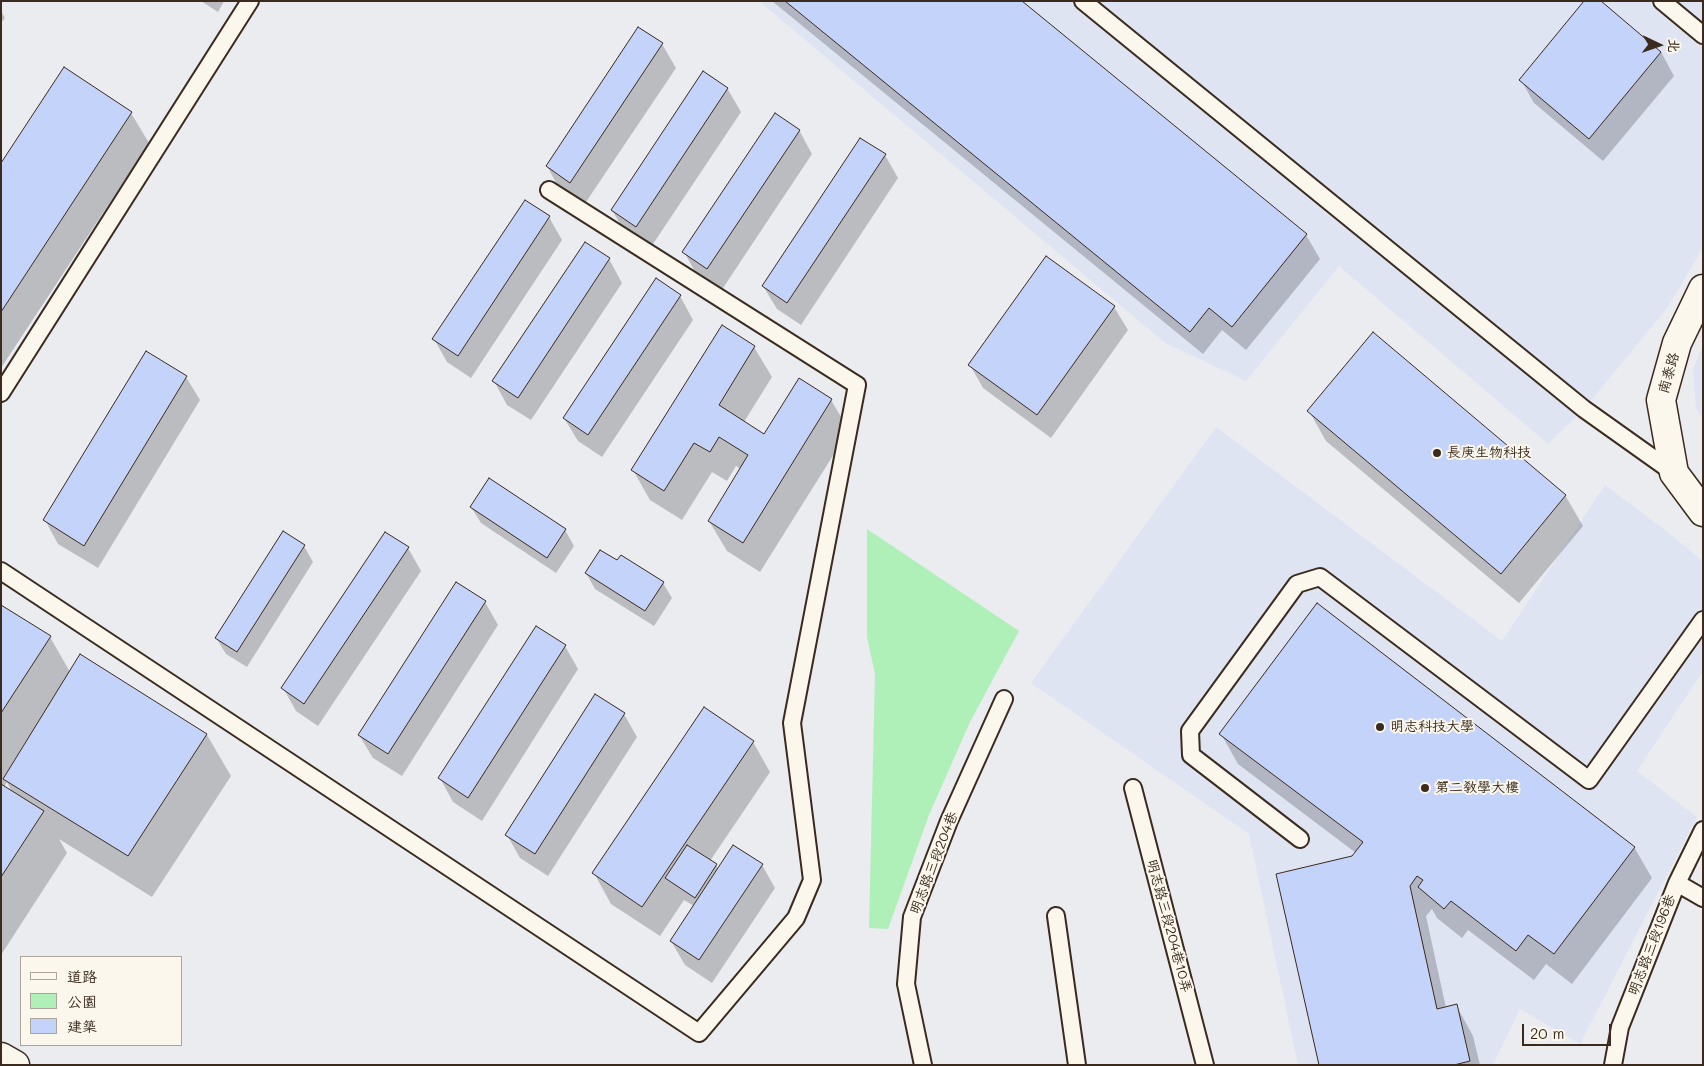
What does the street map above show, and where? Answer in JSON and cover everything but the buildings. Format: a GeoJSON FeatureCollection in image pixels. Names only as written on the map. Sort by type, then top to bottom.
{"type":"FeatureCollection","features":[{"type":"Feature","properties":{"kind":"street","name":"南泰路"},"geometry":{"type":"LineString","coordinates":[[1703,289],[1677,343],[1661,400],[1674,473],[1703,512]]}},
{"type":"Feature","properties":{"kind":"street"},"geometry":{"type":"LineString","coordinates":[[1,1056],[15,1065]]}},
{"type":"Feature","properties":{"kind":"lane"},"geometry":{"type":"LineString","coordinates":[[1,392],[250,1]]}},
{"type":"Feature","properties":{"kind":"lane"},"geometry":{"type":"LineString","coordinates":[[1083,1],[1584,409],[1674,473]]}},
{"type":"Feature","properties":{"kind":"lane"},"geometry":{"type":"LineString","coordinates":[[1662,1],[1703,35]]}},
{"type":"Feature","properties":{"kind":"lane"},"geometry":{"type":"LineString","coordinates":[[1,571],[699,1034],[796,918],[812,880],[792,723],[857,385],[549,190]]}},
{"type":"Feature","properties":{"kind":"lane"},"geometry":{"type":"LineString","coordinates":[[1300,839],[1191,755],[1190,731],[1297,584],[1320,578],[1589,780],[1703,620]]}},
{"type":"Feature","properties":{"kind":"lane","name":"明志路三段204巷"},"geometry":{"type":"LineString","coordinates":[[922,1065],[906,984],[912,917],[949,821],[1004,699]]}},
{"type":"Feature","properties":{"kind":"lane","name":"明志路三段204巷10弄"},"geometry":{"type":"LineString","coordinates":[[1133,788],[1205,1065]]}},
{"type":"Feature","properties":{"kind":"lane","name":"明志路三段196巷"},"geometry":{"type":"LineString","coordinates":[[1613,1065],[1620,1027],[1677,883],[1703,830]]}},
{"type":"Feature","properties":{"kind":"lane"},"geometry":{"type":"LineString","coordinates":[[1677,883],[1703,898]]}},
{"type":"Feature","properties":{"kind":"lane"},"geometry":{"type":"LineString","coordinates":[[1056,916],[1077,1065]]}},
{"type":"Feature","properties":{"kind":"shaded area"},"geometry":{"type":"Polygon","coordinates":[[[759,1],[1703,1],[1703,248],[1667,308],[1584,409],[1548,444],[1339,266],[1246,381],[1165,343],[759,1]]]}},
{"type":"Feature","properties":{"kind":"shaded area"},"geometry":{"type":"Polygon","coordinates":[[[1703,345],[1703,419],[1696,408],[1693,369],[1703,345]]]}},
{"type":"Feature","properties":{"kind":"shaded area","name":"明志科技大學"},"geometry":{"type":"Polygon","coordinates":[[[1216,427],[1502,641],[1605,485],[1703,561],[1703,671],[1637,771],[1697,817],[1580,1044],[1520,1009],[1493,1065],[1298,1065],[1249,834],[1031,683],[1216,427]]]}},
{"type":"Feature","properties":{"kind":"green space"},"geometry":{"type":"Polygon","coordinates":[[[867,529],[1019,631],[970,722],[929,815],[888,929],[869,928],[875,674],[867,637],[867,529]]]}},
{"type":"Feature","properties":{"kind":"place","name":"長庚生物科技"},"geometry":{"type":"Point","coordinates":[1437,453]}},
{"type":"Feature","properties":{"kind":"place","name":"明志科技大學"},"geometry":{"type":"Point","coordinates":[1380,727]}},
{"type":"Feature","properties":{"kind":"place","name":"第二教學大樓"},"geometry":{"type":"Point","coordinates":[1425,788]}}]}
